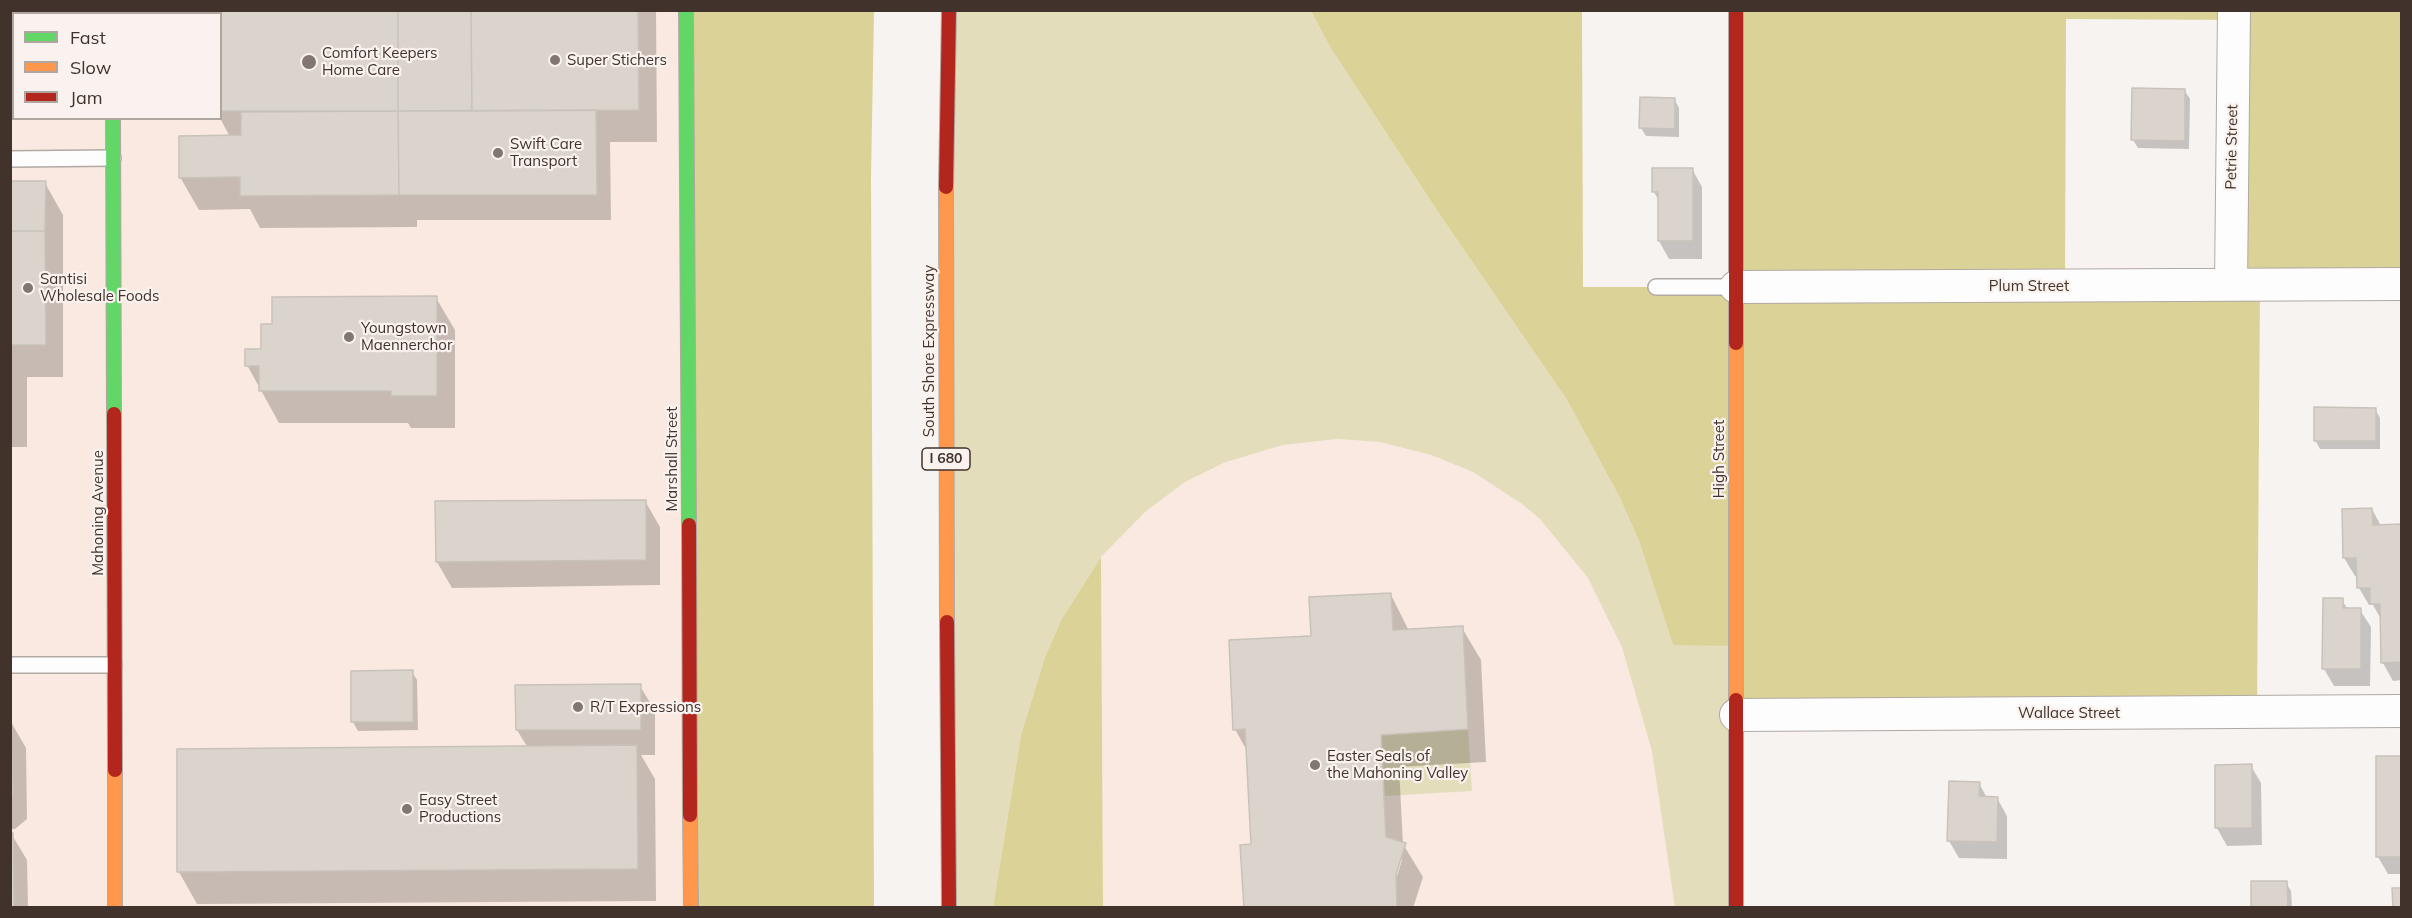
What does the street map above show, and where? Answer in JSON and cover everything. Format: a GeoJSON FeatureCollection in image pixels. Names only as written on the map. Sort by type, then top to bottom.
{"type":"FeatureCollection","features":[{"type":"Feature","properties":{"kind":"main road","name":"Marshall Street"},"geometry":{"type":"LineString","coordinates":[[686,10],[692,908]]}},
{"type":"Feature","properties":{"kind":"main road","name":"South Shore Expressway"},"geometry":{"type":"LineString","coordinates":[[949,10],[945,262],[949,908]]}},
{"type":"Feature","properties":{"kind":"main road","name":"High Street"},"geometry":{"type":"LineString","coordinates":[[1736,10],[1736,908]]}},
{"type":"Feature","properties":{"kind":"main road","name":"Mahoning Avenue"},"geometry":{"type":"LineString","coordinates":[[113,120],[115,908]]}},
{"type":"Feature","properties":{"kind":"street","name":"Petrie Street"},"geometry":{"type":"LineString","coordinates":[[2231,284],[2234,10]]}},
{"type":"Feature","properties":{"kind":"street","name":"Plum Street"},"geometry":{"type":"LineString","coordinates":[[1736,287],[2402,284]]}},
{"type":"Feature","properties":{"kind":"street","name":"Wallace Street"},"geometry":{"type":"LineString","coordinates":[[1736,715],[2402,711]]}},
{"type":"Feature","properties":{"kind":"lane"},"geometry":{"type":"LineString","coordinates":[[10,159],[113,158]]}},
{"type":"Feature","properties":{"kind":"lane","name":"Plum Street"},"geometry":{"type":"LineString","coordinates":[[1656,287],[1736,287]]}},
{"type":"Feature","properties":{"kind":"lane"},"geometry":{"type":"LineString","coordinates":[[10,665],[114,665]]}},
{"type":"Feature","properties":{"kind":"shaded area"},"geometry":{"type":"Polygon","coordinates":[[[10,11],[686,11],[691,907],[11,907],[10,11]]]}},
{"type":"Feature","properties":{"kind":"shaded area"},"geometry":{"type":"Polygon","coordinates":[[[686,11],[874,11],[871,177],[874,907],[692,907],[686,11]]]}},
{"type":"Feature","properties":{"kind":"shaded area"},"geometry":{"type":"Polygon","coordinates":[[[949,11],[1311,11],[1330,47],[1438,212],[1567,400],[1620,498],[1639,541],[1673,645],[1736,645],[1736,907],[1675,907],[1652,751],[1622,647],[1588,578],[1540,519],[1522,504],[1473,472],[1431,455],[1380,442],[1337,439],[1283,445],[1226,462],[1185,482],[1145,512],[1101,557],[1061,620],[1045,657],[1021,735],[993,907],[949,907],[949,11]]]}},
{"type":"Feature","properties":{"kind":"shaded area"},"geometry":{"type":"Polygon","coordinates":[[[1311,11],[1582,11],[1583,287],[1735,287],[1736,11],[2401,11],[2401,284],[2260,285],[2257,712],[1736,715],[1736,646],[1673,645],[1639,541],[1620,498],[1567,400],[1438,212],[1330,47],[1311,11]],[[2066,19],[2065,285],[2231,284],[2234,20],[2066,19]]]}},
{"type":"Feature","properties":{"kind":"shaded area"},"geometry":{"type":"Polygon","coordinates":[[[1337,439],[1380,442],[1431,455],[1473,472],[1522,504],[1540,519],[1588,578],[1608,615],[1736,907],[1103,907],[1101,557],[1145,512],[1185,482],[1226,462],[1283,445],[1337,439]]]}},
{"type":"Feature","properties":{"kind":"shaded area"},"geometry":{"type":"Polygon","coordinates":[[[1101,557],[1103,907],[993,907],[1021,735],[1045,657],[1061,620],[1101,557]]]}},
{"type":"Feature","properties":{"kind":"shaded area"},"geometry":{"type":"Polygon","coordinates":[[[1468,729],[1472,791],[1384,796],[1381,735],[1468,729]]]}},
{"type":"Feature","properties":{"kind":"building","name":"Comfort Keepers Home Care"},"geometry":{"type":"Polygon","coordinates":[[[214,10],[398,10],[398,111],[222,111],[222,12],[214,12],[214,10]]]}},
{"type":"Feature","properties":{"kind":"building"},"geometry":{"type":"Polygon","coordinates":[[[398,10],[471,10],[472,111],[398,111],[398,10]]]}},
{"type":"Feature","properties":{"kind":"building","name":"Super Stichers"},"geometry":{"type":"Polygon","coordinates":[[[471,10],[638,10],[639,110],[472,111],[471,10]]]}},
{"type":"Feature","properties":{"kind":"building"},"geometry":{"type":"Polygon","coordinates":[[[2132,88],[2185,89],[2185,141],[2131,140],[2132,88]]]}},
{"type":"Feature","properties":{"kind":"building"},"geometry":{"type":"Polygon","coordinates":[[[1640,97],[1675,98],[1675,129],[1639,128],[1640,97]]]}},
{"type":"Feature","properties":{"kind":"building","name":"Swift Care Transport"},"geometry":{"type":"Polygon","coordinates":[[[596,110],[597,195],[399,195],[398,111],[596,110]]]}},
{"type":"Feature","properties":{"kind":"building"},"geometry":{"type":"Polygon","coordinates":[[[398,111],[399,195],[240,196],[240,177],[179,178],[179,136],[241,135],[241,112],[398,111]]]}},
{"type":"Feature","properties":{"kind":"building"},"geometry":{"type":"Polygon","coordinates":[[[1652,168],[1693,168],[1693,241],[1658,241],[1658,192],[1652,192],[1652,168]]]}},
{"type":"Feature","properties":{"kind":"building"},"geometry":{"type":"Polygon","coordinates":[[[10,181],[46,181],[45,231],[10,231],[10,181]]]}},
{"type":"Feature","properties":{"kind":"building","name":"Santisi Wholesale Foods"},"geometry":{"type":"Polygon","coordinates":[[[10,231],[45,231],[46,345],[10,345],[10,231]]]}},
{"type":"Feature","properties":{"kind":"building","name":"Youngstown Maennerchor"},"geometry":{"type":"Polygon","coordinates":[[[437,296],[437,396],[391,396],[391,391],[259,391],[259,366],[245,366],[245,349],[261,349],[261,324],[272,324],[272,297],[437,296]]]}},
{"type":"Feature","properties":{"kind":"building"},"geometry":{"type":"Polygon","coordinates":[[[2314,407],[2376,408],[2376,441],[2314,441],[2314,407]]]}},
{"type":"Feature","properties":{"kind":"building"},"geometry":{"type":"Polygon","coordinates":[[[646,500],[646,560],[436,562],[435,501],[646,500]]]}},
{"type":"Feature","properties":{"kind":"building"},"geometry":{"type":"Polygon","coordinates":[[[2372,508],[2373,525],[2402,524],[2402,662],[2381,663],[2380,604],[2370,604],[2370,588],[2357,588],[2356,558],[2343,558],[2342,509],[2372,508]]]}},
{"type":"Feature","properties":{"kind":"building","name":"Easter Seals of the Mahoning Valley"},"geometry":{"type":"Polygon","coordinates":[[[1391,593],[1393,630],[1463,626],[1468,729],[1381,735],[1386,837],[1406,843],[1396,874],[1397,908],[1244,908],[1240,845],[1251,844],[1245,729],[1233,730],[1229,640],[1311,636],[1309,597],[1391,593]]]}},
{"type":"Feature","properties":{"kind":"building"},"geometry":{"type":"Polygon","coordinates":[[[2323,598],[2343,598],[2343,608],[2361,608],[2361,669],[2322,669],[2323,598]]]}},
{"type":"Feature","properties":{"kind":"building"},"geometry":{"type":"Polygon","coordinates":[[[413,670],[413,722],[351,722],[351,671],[413,670]]]}},
{"type":"Feature","properties":{"kind":"building","name":"R/T Expressions"},"geometry":{"type":"Polygon","coordinates":[[[641,684],[641,730],[516,730],[515,685],[641,684]]]}},
{"type":"Feature","properties":{"kind":"building"},"geometry":{"type":"Polygon","coordinates":[[[10,721],[13,793],[10,795],[10,721]]]}},
{"type":"Feature","properties":{"kind":"building","name":"Easy Street Productions"},"geometry":{"type":"Polygon","coordinates":[[[637,745],[638,869],[177,872],[177,749],[637,745]]]}},
{"type":"Feature","properties":{"kind":"building"},"geometry":{"type":"Polygon","coordinates":[[[2376,756],[2402,756],[2402,857],[2376,857],[2376,756]]]}},
{"type":"Feature","properties":{"kind":"building"},"geometry":{"type":"Polygon","coordinates":[[[2252,764],[2252,828],[2215,828],[2215,765],[2252,764]]]}},
{"type":"Feature","properties":{"kind":"building"},"geometry":{"type":"Polygon","coordinates":[[[1949,781],[1980,782],[1979,796],[1998,797],[1997,842],[1947,841],[1949,781]]]}},
{"type":"Feature","properties":{"kind":"building"},"geometry":{"type":"Polygon","coordinates":[[[10,833],[13,833],[14,908],[10,908],[10,833]]]}},
{"type":"Feature","properties":{"kind":"building"},"geometry":{"type":"Polygon","coordinates":[[[2251,881],[2287,881],[2288,908],[2251,908],[2251,881]]]}},
{"type":"Feature","properties":{"kind":"building"},"geometry":{"type":"Polygon","coordinates":[[[2392,888],[2402,888],[2402,908],[2393,908],[2392,888]]]}},
{"type":"Feature","properties":{"kind":"traffic: fast"},"geometry":{"type":"LineString","coordinates":[[686,10],[689,525]]}},
{"type":"Feature","properties":{"kind":"traffic: fast"},"geometry":{"type":"LineString","coordinates":[[113,120],[114,414]]}},
{"type":"Feature","properties":{"kind":"traffic: slow"},"geometry":{"type":"LineString","coordinates":[[946,187],[947,622]]}},
{"type":"Feature","properties":{"kind":"traffic: slow"},"geometry":{"type":"LineString","coordinates":[[1736,343],[1736,700]]}},
{"type":"Feature","properties":{"kind":"traffic: slow"},"geometry":{"type":"LineString","coordinates":[[115,770],[115,908]]}},
{"type":"Feature","properties":{"kind":"traffic: slow"},"geometry":{"type":"LineString","coordinates":[[690,815],[691,908]]}},
{"type":"Feature","properties":{"kind":"traffic: jam"},"geometry":{"type":"LineString","coordinates":[[946,187],[949,10]]}},
{"type":"Feature","properties":{"kind":"traffic: jam"},"geometry":{"type":"LineString","coordinates":[[1736,10],[1736,343]]}},
{"type":"Feature","properties":{"kind":"traffic: jam"},"geometry":{"type":"LineString","coordinates":[[114,414],[115,770]]}},
{"type":"Feature","properties":{"kind":"traffic: jam"},"geometry":{"type":"LineString","coordinates":[[689,525],[690,815]]}},
{"type":"Feature","properties":{"kind":"traffic: jam"},"geometry":{"type":"LineString","coordinates":[[947,622],[949,908]]}},
{"type":"Feature","properties":{"kind":"traffic: jam"},"geometry":{"type":"LineString","coordinates":[[1736,700],[1736,908]]}},
{"type":"Feature","properties":{"kind":"place","name":"Super Stichers"},"geometry":{"type":"Point","coordinates":[555,60]}},
{"type":"Feature","properties":{"kind":"place","name":"Comfort Keepers Home Care"},"geometry":{"type":"Point","coordinates":[309,62]}},
{"type":"Feature","properties":{"kind":"place","name":"Swift Care Transport"},"geometry":{"type":"Point","coordinates":[498,153]}},
{"type":"Feature","properties":{"kind":"place","name":"Santisi Wholesale Foods"},"geometry":{"type":"Point","coordinates":[28,288]}},
{"type":"Feature","properties":{"kind":"place","name":"Youngstown Maennerchor"},"geometry":{"type":"Point","coordinates":[349,337]}},
{"type":"Feature","properties":{"kind":"place","name":"R/T Expressions"},"geometry":{"type":"Point","coordinates":[578,707]}},
{"type":"Feature","properties":{"kind":"place","name":"Easter Seals of the Mahoning Valley"},"geometry":{"type":"Point","coordinates":[1315,765]}},
{"type":"Feature","properties":{"kind":"place","name":"Easy Street Productions"},"geometry":{"type":"Point","coordinates":[407,809]}}]}
